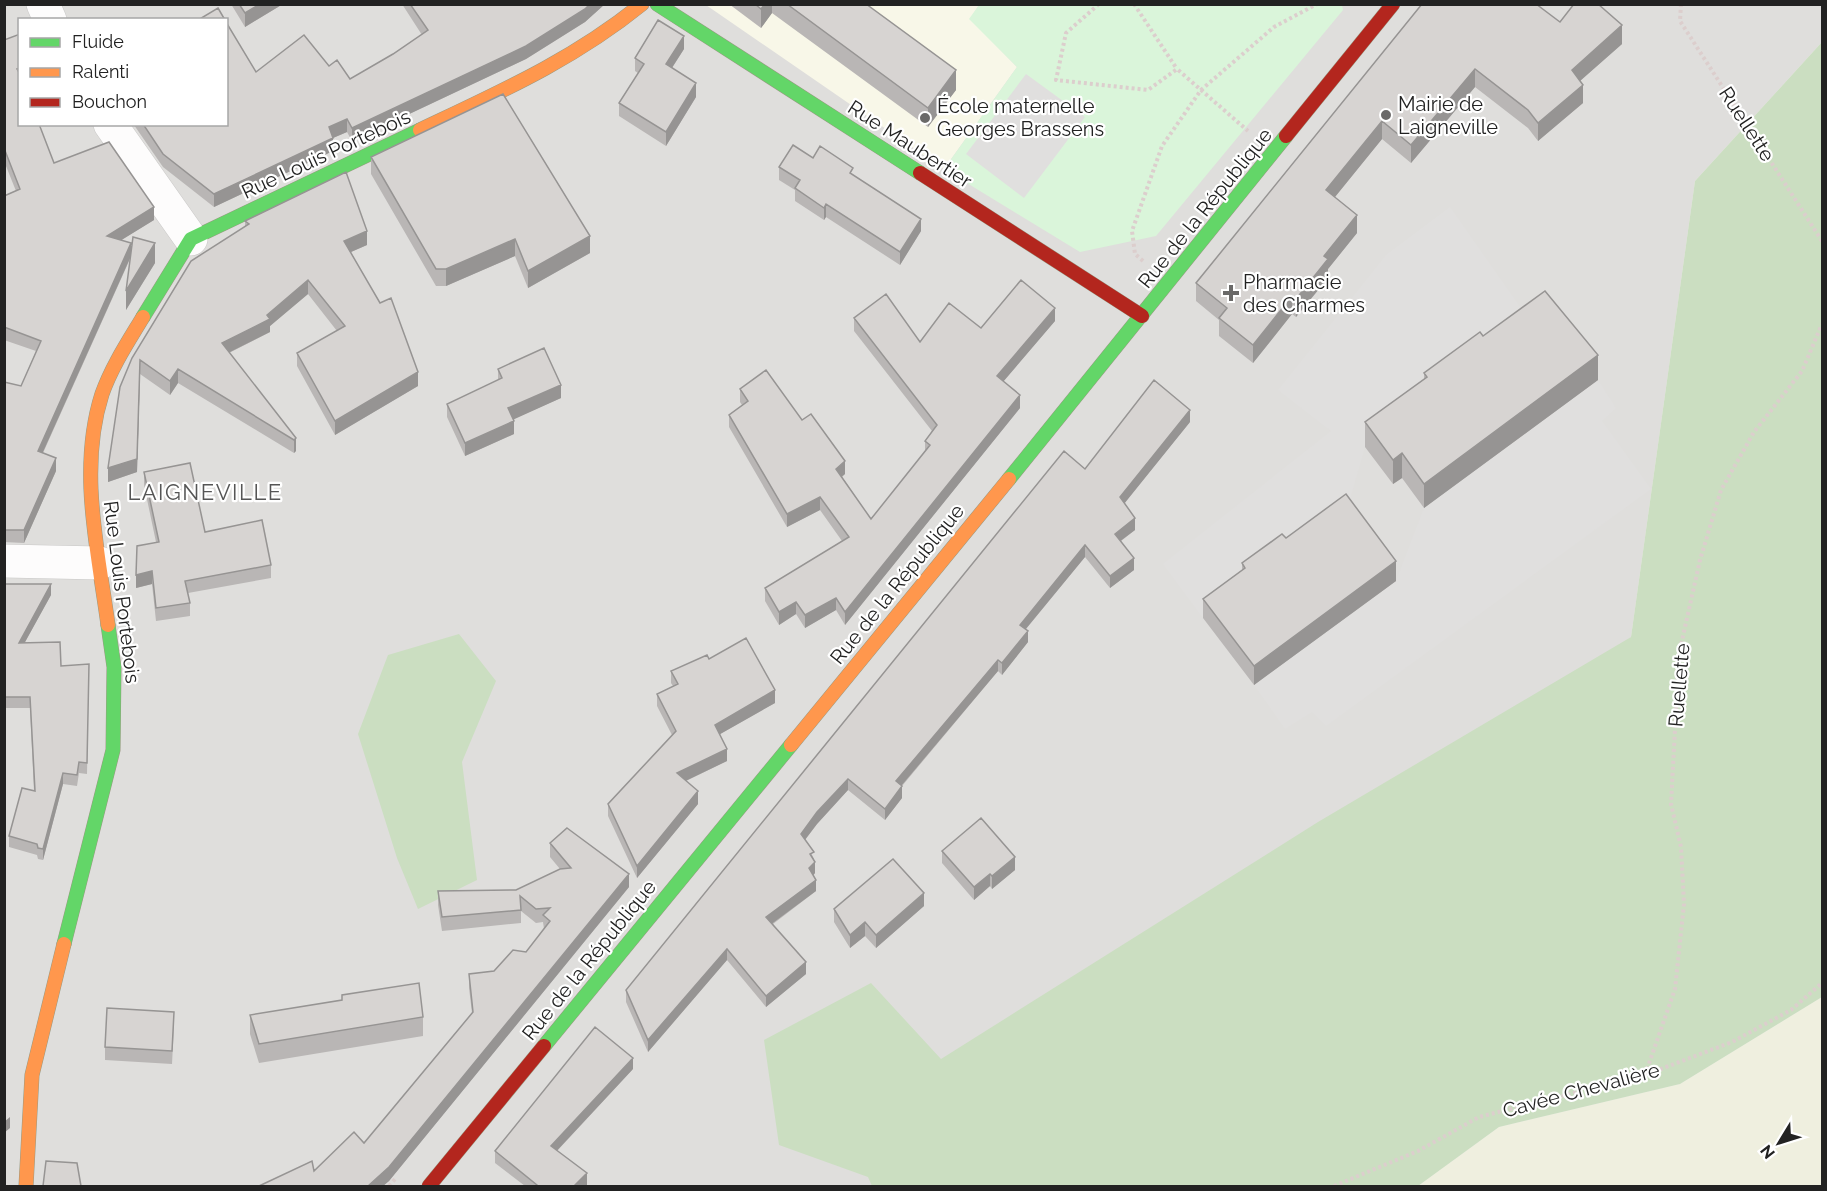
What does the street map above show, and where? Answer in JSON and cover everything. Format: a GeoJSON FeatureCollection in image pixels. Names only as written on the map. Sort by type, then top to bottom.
{"type":"FeatureCollection","features":[{"type":"Feature","properties":{"kind":"street","name":"Rue Louis Portebois"},"geometry":{"type":"LineString","coordinates":[[26,1186],[32,1075],[37,1048],[113,750],[116,686],[89,482],[102,395],[116,363],[191,239],[548,69],[604,35],[642,4]]}},
{"type":"Feature","properties":{"kind":"street","name":"Rue Maubertier"},"geometry":{"type":"LineString","coordinates":[[657,4],[1142,316]]}},
{"type":"Feature","properties":{"kind":"street","name":"Rue de la République"},"geometry":{"type":"LineString","coordinates":[[429,1186],[1142,316],[1393,4]]}},
{"type":"Feature","properties":{"kind":"street"},"geometry":{"type":"LineString","coordinates":[[111,126],[191,239]]}},
{"type":"Feature","properties":{"kind":"street"},"geometry":{"type":"LineString","coordinates":[[4,561],[100,563]]}},
{"type":"Feature","properties":{"kind":"path"},"geometry":{"type":"LineString","coordinates":[[1099,4],[1066,33],[1056,80],[1148,90],[1177,69]]}},
{"type":"Feature","properties":{"kind":"path"},"geometry":{"type":"LineString","coordinates":[[1134,4],[1177,69],[1246,130]]}},
{"type":"Feature","properties":{"kind":"path"},"geometry":{"type":"LineString","coordinates":[[1169,282],[1135,254],[1132,231],[1162,146],[1201,90],[1274,27],[1317,4]]}},
{"type":"Feature","properties":{"kind":"path","name":"Ruellette"},"geometry":{"type":"LineString","coordinates":[[1681,4],[1680,21],[1822,241]]}},
{"type":"Feature","properties":{"kind":"path","name":"Ruellette"},"geometry":{"type":"LineString","coordinates":[[1645,1075],[1675,989],[1684,904],[1681,847],[1671,804],[1679,654],[1700,560],[1721,490],[1754,432],[1802,371],[1822,324]]}},
{"type":"Feature","properties":{"kind":"path","name":"Cavée Chevalière"},"geometry":{"type":"LineString","coordinates":[[1334,1186],[1418,1151],[1479,1117],[1645,1075],[1732,1042],[1791,1010],[1822,983]]}},
{"type":"Feature","properties":{"kind":"shaded area"},"geometry":{"type":"Polygon","coordinates":[[[5,5],[1822,5],[1822,42],[1695,181],[1631,637],[983,1186],[5,1186],[5,5]]]}},
{"type":"Feature","properties":{"kind":"shaded area","name":"École maternelle Georges Brassens"},"geometry":{"type":"Polygon","coordinates":[[[706,5],[979,5],[970,19],[1017,67],[944,169],[706,5]]]}},
{"type":"Feature","properties":{"kind":"shaded area"},"geometry":{"type":"Polygon","coordinates":[[[1026,74],[1085,117],[1024,198],[966,154],[1026,74]]]}},
{"type":"Feature","properties":{"kind":"shaded area"},"geometry":{"type":"Polygon","coordinates":[[[1450,207],[1532,324],[1365,447],[1346,513],[1203,618],[1163,564],[1331,431],[1278,390],[1386,255],[1450,207]]]}},
{"type":"Feature","properties":{"kind":"shaded area"},"geometry":{"type":"Polygon","coordinates":[[[1598,380],[1616,408],[1602,421],[1651,489],[1326,726],[1312,712],[1285,729],[1254,685],[1396,581],[1424,508],[1598,380]]]}},
{"type":"Feature","properties":{"kind":"green space"},"geometry":{"type":"Polygon","coordinates":[[[979,5],[1342,5],[1343,10],[1156,236],[1080,252],[944,169],[1017,67],[969,19],[979,5]]]}},
{"type":"Feature","properties":{"kind":"green space"},"geometry":{"type":"Polygon","coordinates":[[[1822,42],[1822,997],[1680,1084],[1499,1127],[1418,1186],[872,1186],[868,1177],[779,1145],[764,1040],[871,983],[941,1059],[1318,822],[1631,637],[1695,181],[1822,42]]]}},
{"type":"Feature","properties":{"kind":"green space"},"geometry":{"type":"Polygon","coordinates":[[[459,634],[496,681],[462,762],[477,880],[418,909],[397,858],[358,734],[388,655],[459,634]]]}},
{"type":"Feature","properties":{"kind":"green space"},"geometry":{"type":"Polygon","coordinates":[[[1822,997],[1822,1186],[1418,1186],[1499,1127],[1680,1084],[1822,997]]]}},
{"type":"Feature","properties":{"kind":"building"},"geometry":{"type":"Polygon","coordinates":[[[239,4],[260,4],[245,13],[239,4]]]}},
{"type":"Feature","properties":{"kind":"building"},"geometry":{"type":"Polygon","coordinates":[[[410,4],[590,4],[526,46],[352,128],[347,119],[329,127],[333,138],[214,194],[163,154],[144,126],[228,126],[228,25],[256,72],[304,35],[329,66],[337,60],[350,79],[428,30],[410,4]]]}},
{"type":"Feature","properties":{"kind":"building"},"geometry":{"type":"Polygon","coordinates":[[[755,4],[765,4],[761,9],[755,4]]]}},
{"type":"Feature","properties":{"kind":"building"},"geometry":{"type":"Polygon","coordinates":[[[787,4],[866,4],[956,70],[928,108],[787,4]]]}},
{"type":"Feature","properties":{"kind":"building"},"geometry":{"type":"Polygon","coordinates":[[[1422,4],[1536,4],[1560,22],[1574,4],[1598,4],[1622,25],[1572,70],[1583,85],[1538,123],[1528,110],[1475,69],[1411,145],[1382,121],[1326,190],[1357,215],[1324,256],[1328,259],[1296,299],[1292,296],[1253,345],[1219,318],[1227,308],[1196,283],[1422,4]]]}},
{"type":"Feature","properties":{"kind":"building"},"geometry":{"type":"Polygon","coordinates":[[[218,8],[224,18],[201,18],[218,8]]]}},
{"type":"Feature","properties":{"kind":"building"},"geometry":{"type":"Polygon","coordinates":[[[658,20],[684,36],[666,64],[696,83],[666,132],[619,103],[644,64],[635,58],[658,20]]]}},
{"type":"Feature","properties":{"kind":"building"},"geometry":{"type":"Polygon","coordinates":[[[18,35],[18,126],[40,126],[54,163],[109,142],[154,207],[107,236],[131,243],[38,451],[56,458],[24,530],[4,530],[4,382],[21,386],[41,341],[4,327],[4,196],[20,189],[4,148],[4,40],[18,35]]]}},
{"type":"Feature","properties":{"kind":"building"},"geometry":{"type":"Polygon","coordinates":[[[503,94],[590,236],[528,271],[515,239],[446,269],[436,269],[371,157],[503,94]]]}},
{"type":"Feature","properties":{"kind":"building"},"geometry":{"type":"Polygon","coordinates":[[[793,145],[813,158],[820,146],[853,168],[850,173],[921,219],[900,252],[826,204],[824,208],[795,188],[800,180],[779,167],[793,145]]]}},
{"type":"Feature","properties":{"kind":"building"},"geometry":{"type":"Polygon","coordinates":[[[346,172],[367,231],[344,241],[380,303],[391,298],[418,372],[335,421],[297,353],[345,326],[308,280],[267,315],[270,319],[222,343],[296,438],[294,440],[178,369],[170,381],[140,360],[137,459],[108,468],[120,387],[132,358],[191,261],[249,224],[245,221],[346,172]]]}},
{"type":"Feature","properties":{"kind":"building"},"geometry":{"type":"Polygon","coordinates":[[[133,237],[155,243],[126,291],[133,237]]]}},
{"type":"Feature","properties":{"kind":"building"},"geometry":{"type":"Polygon","coordinates":[[[1021,280],[1055,308],[997,376],[1020,395],[845,612],[836,598],[805,615],[796,602],[779,612],[765,588],[849,537],[820,497],[787,514],[729,415],[748,401],[740,389],[766,370],[802,420],[811,414],[845,461],[836,469],[871,519],[930,445],[925,441],[937,425],[854,318],[886,294],[920,342],[949,303],[981,328],[1021,280]]]}},
{"type":"Feature","properties":{"kind":"building"},"geometry":{"type":"Polygon","coordinates":[[[1545,291],[1598,355],[1424,484],[1402,453],[1393,460],[1365,422],[1427,377],[1424,373],[1480,332],[1483,336],[1545,291]]]}},
{"type":"Feature","properties":{"kind":"building"},"geometry":{"type":"Polygon","coordinates":[[[544,348],[561,385],[508,408],[514,421],[465,443],[447,404],[502,378],[498,369],[544,348]]]}},
{"type":"Feature","properties":{"kind":"building"},"geometry":{"type":"Polygon","coordinates":[[[1154,380],[1190,410],[1120,497],[1135,518],[1115,534],[1134,558],[1110,576],[1085,545],[1020,625],[1028,631],[1002,663],[998,660],[896,781],[902,786],[885,809],[848,779],[817,812],[801,834],[814,852],[810,854],[815,862],[809,868],[816,880],[766,917],[806,962],[766,996],[727,949],[648,1040],[626,990],[1064,451],[1085,469],[1154,380]]]}},
{"type":"Feature","properties":{"kind":"building"},"geometry":{"type":"Polygon","coordinates":[[[190,463],[205,532],[262,520],[271,565],[185,581],[190,603],[156,608],[152,571],[136,575],[137,546],[159,542],[144,472],[190,463]]]}},
{"type":"Feature","properties":{"kind":"building"},"geometry":{"type":"Polygon","coordinates":[[[1346,494],[1396,561],[1254,666],[1203,599],[1245,568],[1242,563],[1282,534],[1286,538],[1346,494]]]}},
{"type":"Feature","properties":{"kind":"building"},"geometry":{"type":"Polygon","coordinates":[[[4,584],[51,584],[19,643],[60,642],[61,666],[89,664],[87,763],[79,762],[77,775],[63,773],[43,849],[38,848],[37,844],[9,836],[22,788],[35,791],[30,697],[4,697],[4,584]]]}},
{"type":"Feature","properties":{"kind":"building"},"geometry":{"type":"Polygon","coordinates":[[[746,638],[775,690],[715,725],[727,749],[677,773],[698,791],[637,866],[608,804],[676,731],[657,694],[678,684],[671,671],[707,655],[709,659],[746,638]]]}},
{"type":"Feature","properties":{"kind":"building"},"geometry":{"type":"Polygon","coordinates":[[[981,818],[1015,857],[974,887],[942,851],[981,818]]]}},
{"type":"Feature","properties":{"kind":"building"},"geometry":{"type":"Polygon","coordinates":[[[567,828],[629,874],[389,1167],[368,1186],[259,1186],[312,1161],[314,1171],[354,1132],[364,1143],[473,1012],[469,974],[494,971],[513,950],[526,952],[550,921],[543,915],[550,908],[536,909],[520,896],[521,910],[442,917],[438,891],[516,890],[560,869],[571,868],[550,843],[567,828]]]}},
{"type":"Feature","properties":{"kind":"building"},"geometry":{"type":"Polygon","coordinates":[[[893,859],[924,893],[876,935],[865,922],[850,935],[834,909],[893,859]]]}},
{"type":"Feature","properties":{"kind":"building"},"geometry":{"type":"Polygon","coordinates":[[[419,983],[423,1017],[259,1044],[250,1015],[342,1000],[342,995],[419,983]]]}},
{"type":"Feature","properties":{"kind":"building"},"geometry":{"type":"Polygon","coordinates":[[[107,1008],[174,1012],[172,1051],[105,1047],[107,1008]]]}},
{"type":"Feature","properties":{"kind":"building"},"geometry":{"type":"Polygon","coordinates":[[[595,1027],[633,1058],[551,1146],[587,1173],[574,1186],[536,1186],[495,1151],[595,1027]]]}},
{"type":"Feature","properties":{"kind":"building"},"geometry":{"type":"Polygon","coordinates":[[[46,1161],[77,1163],[81,1186],[43,1186],[46,1161]]]}},
{"type":"Feature","properties":{"kind":"traffic: fast"},"geometry":{"type":"LineString","coordinates":[[657,4],[920,173]]}},
{"type":"Feature","properties":{"kind":"traffic: fast"},"geometry":{"type":"LineString","coordinates":[[143,317],[191,239],[420,130]]}},
{"type":"Feature","properties":{"kind":"traffic: fast"},"geometry":{"type":"LineString","coordinates":[[1009,479],[1286,136]]}},
{"type":"Feature","properties":{"kind":"traffic: fast"},"geometry":{"type":"LineString","coordinates":[[64,944],[113,750],[114,667],[108,625]]}},
{"type":"Feature","properties":{"kind":"traffic: fast"},"geometry":{"type":"LineString","coordinates":[[544,1046],[791,745]]}},
{"type":"Feature","properties":{"kind":"traffic: slow"},"geometry":{"type":"LineString","coordinates":[[420,130],[535,74],[589,42],[642,4]]}},
{"type":"Feature","properties":{"kind":"traffic: slow"},"geometry":{"type":"LineString","coordinates":[[108,625],[92,510],[91,451],[102,394],[115,364],[143,317]]}},
{"type":"Feature","properties":{"kind":"traffic: slow"},"geometry":{"type":"LineString","coordinates":[[791,745],[1009,479]]}},
{"type":"Feature","properties":{"kind":"traffic: slow"},"geometry":{"type":"LineString","coordinates":[[26,1186],[32,1075],[64,944]]}},
{"type":"Feature","properties":{"kind":"traffic: jam"},"geometry":{"type":"LineString","coordinates":[[1286,136],[1393,4]]}},
{"type":"Feature","properties":{"kind":"traffic: jam"},"geometry":{"type":"LineString","coordinates":[[920,173],[1142,316]]}},
{"type":"Feature","properties":{"kind":"traffic: jam"},"geometry":{"type":"LineString","coordinates":[[429,1186],[544,1046]]}},
{"type":"Feature","properties":{"kind":"place","name":"Mairie de Laigneville"},"geometry":{"type":"Point","coordinates":[1386,115]}},
{"type":"Feature","properties":{"kind":"place","name":"École maternelle Georges Brassens"},"geometry":{"type":"Point","coordinates":[925,118]}},
{"type":"Feature","properties":{"kind":"place","name":"Pharmacie des Charmes"},"geometry":{"type":"Point","coordinates":[1231,293]}},
{"type":"Feature","properties":{"kind":"district","name":"LAIGNEVILLE"},"geometry":{"type":"Point","coordinates":[205,492]}}]}
